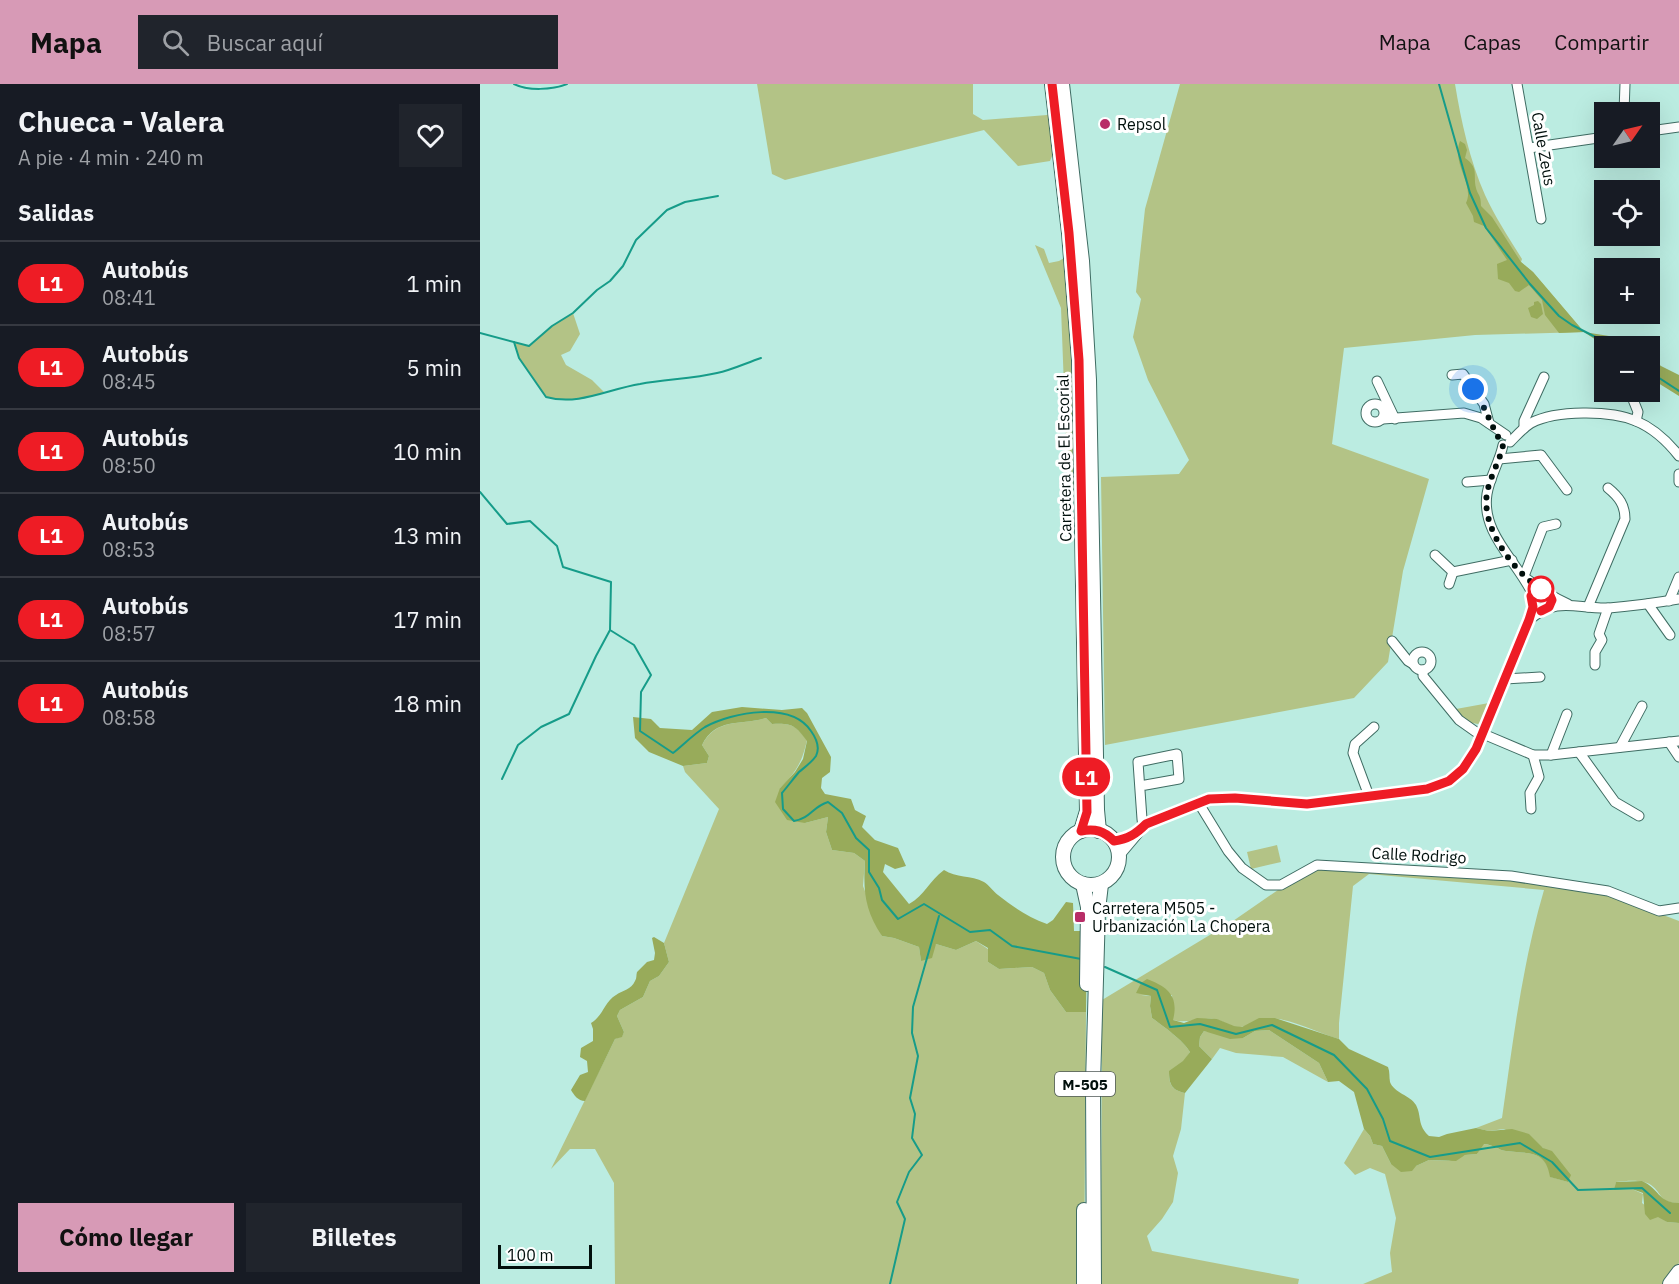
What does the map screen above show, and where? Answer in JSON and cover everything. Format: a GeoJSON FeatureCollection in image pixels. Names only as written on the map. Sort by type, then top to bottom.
{"type":"FeatureCollection","features":[{"type":"Feature","properties":{"kind":"highway","name":"Carretera de El Escorial"},"geometry":{"type":"LineString","coordinates":[[1052,84],[1069,233],[1079,360],[1087,812],[1081,831]]}},
{"type":"Feature","properties":{"kind":"highway","name":"Carretera de El Escorial"},"geometry":{"type":"LineString","coordinates":[[1062,84],[1082,261],[1089,380],[1096,810],[1099,831]]}},
{"type":"Feature","properties":{"kind":"highway"},"geometry":{"type":"LineString","coordinates":[[1090,829],[1099,831],[1114,841],[1119,856],[1115,873],[1101,884],[1083,884],[1074,880],[1067,872],[1063,854],[1066,844],[1072,836],[1081,831],[1090,829]]}},
{"type":"Feature","properties":{"kind":"highway","name":"M-505"},"geometry":{"type":"LineString","coordinates":[[1083,884],[1088,918],[1084,1284]]}},
{"type":"Feature","properties":{"kind":"highway","name":"M-505"},"geometry":{"type":"LineString","coordinates":[[1094,1284],[1093,1083],[1098,910],[1101,884]]}},
{"type":"Feature","properties":{"kind":"highway"},"geometry":{"type":"LineString","coordinates":[[1670,1284],[1679,1272]]}},
{"type":"Feature","properties":{"kind":"street","name":"Calle Zeus"},"geometry":{"type":"LineString","coordinates":[[1517,84],[1541,219]]}},
{"type":"Feature","properties":{"kind":"street"},"geometry":{"type":"LineString","coordinates":[[1624,102],[1625,84]]}},
{"type":"Feature","properties":{"kind":"street"},"geometry":{"type":"LineString","coordinates":[[1660,130],[1679,127]]}},
{"type":"Feature","properties":{"kind":"street"},"geometry":{"type":"LineString","coordinates":[[1529,148],[1594,139]]}},
{"type":"Feature","properties":{"kind":"street"},"geometry":{"type":"LineString","coordinates":[[1452,375],[1462,374],[1484,404],[1490,424],[1504,444],[1541,455],[1567,490]]}},
{"type":"Feature","properties":{"kind":"street"},"geometry":{"type":"LineString","coordinates":[[1522,430],[1544,377]]}},
{"type":"Feature","properties":{"kind":"street"},"geometry":{"type":"LineString","coordinates":[[1377,381],[1395,419]]}},
{"type":"Feature","properties":{"kind":"street"},"geometry":{"type":"LineString","coordinates":[[1634,402],[1638,412],[1636,421]]}},
{"type":"Feature","properties":{"kind":"street"},"geometry":{"type":"LineString","coordinates":[[1536,591],[1494,535],[1489,523],[1487,494],[1504,444],[1533,422],[1547,418],[1602,412],[1636,421],[1653,430],[1679,456]]}},
{"type":"Feature","properties":{"kind":"street"},"geometry":{"type":"LineString","coordinates":[[1383,419],[1464,413],[1473,414],[1490,424]]}},
{"type":"Feature","properties":{"kind":"street"},"geometry":{"type":"LineString","coordinates":[[1679,474],[1679,482]]}},
{"type":"Feature","properties":{"kind":"street"},"geometry":{"type":"LineString","coordinates":[[1467,482],[1491,480]]}},
{"type":"Feature","properties":{"kind":"street"},"geometry":{"type":"LineString","coordinates":[[1587,607],[1625,519],[1625,509],[1616,494],[1608,488]]}},
{"type":"Feature","properties":{"kind":"street"},"geometry":{"type":"LineString","coordinates":[[1524,576],[1543,527],[1556,524]]}},
{"type":"Feature","properties":{"kind":"street"},"geometry":{"type":"LineString","coordinates":[[1435,555],[1453,572]]}},
{"type":"Feature","properties":{"kind":"street"},"geometry":{"type":"LineString","coordinates":[[1453,572],[1512,560]]}},
{"type":"Feature","properties":{"kind":"street"},"geometry":{"type":"LineString","coordinates":[[1449,584],[1453,572]]}},
{"type":"Feature","properties":{"kind":"street"},"geometry":{"type":"LineString","coordinates":[[1536,591],[1530,599],[1541,608],[1570,605],[1608,608],[1674,600],[1679,577]]}},
{"type":"Feature","properties":{"kind":"street"},"geometry":{"type":"LineString","coordinates":[[1536,591],[1547,591],[1551,596],[1570,605]]}},
{"type":"Feature","properties":{"kind":"street"},"geometry":{"type":"LineString","coordinates":[[1114,841],[1127,839],[1198,802],[1209,799],[1235,798],[1307,804],[1427,789],[1449,781],[1467,764],[1482,734],[1529,620],[1551,596]]}},
{"type":"Feature","properties":{"kind":"street"},"geometry":{"type":"LineString","coordinates":[[1648,604],[1670,635]]}},
{"type":"Feature","properties":{"kind":"street"},"geometry":{"type":"LineString","coordinates":[[1595,665],[1595,652],[1602,640],[1599,634],[1608,608]]}},
{"type":"Feature","properties":{"kind":"street"},"geometry":{"type":"LineString","coordinates":[[1392,641],[1408,661],[1416,668],[1423,670]]}},
{"type":"Feature","properties":{"kind":"street"},"geometry":{"type":"LineString","coordinates":[[1413,664],[1414,657],[1419,652],[1428,654],[1431,664],[1423,670]]}},
{"type":"Feature","properties":{"kind":"street"},"geometry":{"type":"LineString","coordinates":[[1423,670],[1423,676],[1459,720],[1482,734],[1533,755],[1674,741],[1679,757]]}},
{"type":"Feature","properties":{"kind":"street"},"geometry":{"type":"LineString","coordinates":[[1504,679],[1540,677]]}},
{"type":"Feature","properties":{"kind":"street"},"geometry":{"type":"LineString","coordinates":[[1620,747],[1642,706]]}},
{"type":"Feature","properties":{"kind":"street"},"geometry":{"type":"LineString","coordinates":[[1551,755],[1568,714]]}},
{"type":"Feature","properties":{"kind":"street"},"geometry":{"type":"LineString","coordinates":[[1369,796],[1353,753],[1355,744],[1374,727]]}},
{"type":"Feature","properties":{"kind":"street"},"geometry":{"type":"LineString","coordinates":[[1579,752],[1616,802],[1639,816]]}},
{"type":"Feature","properties":{"kind":"street"},"geometry":{"type":"LineString","coordinates":[[1119,856],[1141,830],[1138,762],[1177,754],[1179,779],[1140,786]]}},
{"type":"Feature","properties":{"kind":"street"},"geometry":{"type":"LineString","coordinates":[[1531,809],[1530,793],[1539,777],[1533,755]]}},
{"type":"Feature","properties":{"kind":"street","name":"Calle Rodrigo"},"geometry":{"type":"LineString","coordinates":[[1198,802],[1228,851],[1242,867],[1266,885],[1281,885],[1317,865],[1511,876],[1608,891],[1659,911],[1679,908]]}},
{"type":"Feature","properties":{"kind":"green space"},"geometry":{"type":"Polygon","coordinates":[[[757,84],[973,84],[973,114],[983,120],[1047,115],[1055,108],[1055,149],[1050,161],[1018,166],[984,130],[785,180],[772,174],[757,84]]]}},
{"type":"Feature","properties":{"kind":"green space"},"geometry":{"type":"Polygon","coordinates":[[[1180,84],[1455,84],[1470,155],[1489,203],[1522,259],[1521,262],[1533,272],[1584,332],[1475,335],[1344,348],[1332,444],[1429,479],[1403,571],[1388,662],[1354,698],[1105,745],[1101,477],[1179,474],[1189,460],[1148,380],[1133,337],[1141,299],[1136,292],[1145,209],[1180,84]]]}},
{"type":"Feature","properties":{"kind":"green space"},"geometry":{"type":"Polygon","coordinates":[[[1460,141],[1465,144],[1467,150],[1465,158],[1474,168],[1481,206],[1492,217],[1521,262],[1533,272],[1584,332],[1559,333],[1545,315],[1542,300],[1529,285],[1519,292],[1515,291],[1509,283],[1498,279],[1497,264],[1507,260],[1484,226],[1474,222],[1466,203],[1468,189],[1458,158],[1460,141]]]}},
{"type":"Feature","properties":{"kind":"green space"},"geometry":{"type":"Polygon","coordinates":[[[1035,245],[1044,249],[1049,263],[1064,258],[1079,360],[1081,492],[1074,493],[1066,440],[1061,308],[1035,245]]]}},
{"type":"Feature","properties":{"kind":"green space"},"geometry":{"type":"Polygon","coordinates":[[[1538,301],[1543,314],[1537,319],[1531,317],[1528,308],[1538,301]]]}},
{"type":"Feature","properties":{"kind":"green space"},"geometry":{"type":"Polygon","coordinates":[[[573,313],[580,334],[570,351],[561,355],[566,365],[592,380],[604,392],[576,400],[546,397],[519,358],[514,342],[529,346],[552,326],[573,313]]]}},
{"type":"Feature","properties":{"kind":"green space"},"geometry":{"type":"Polygon","coordinates":[[[1584,332],[1609,336],[1594,336],[1594,339],[1584,332]]]}},
{"type":"Feature","properties":{"kind":"green space"},"geometry":{"type":"Polygon","coordinates":[[[1660,365],[1679,375],[1679,396],[1660,384],[1660,365]]]}},
{"type":"Feature","properties":{"kind":"green space"},"geometry":{"type":"Polygon","coordinates":[[[1489,703],[1482,721],[1478,724],[1466,722],[1456,709],[1489,703]]]}},
{"type":"Feature","properties":{"kind":"green space"},"geometry":{"type":"Polygon","coordinates":[[[742,707],[782,710],[802,708],[807,713],[831,757],[830,772],[822,778],[821,788],[825,794],[851,799],[855,810],[866,816],[862,827],[875,840],[898,848],[906,866],[895,869],[885,864],[883,872],[909,904],[944,870],[984,882],[1015,908],[1047,924],[1053,920],[1066,902],[1073,903],[1074,931],[1087,931],[1086,1012],[1066,1012],[1050,990],[1044,973],[1032,967],[999,969],[988,962],[988,948],[976,941],[956,950],[936,944],[932,958],[921,961],[919,947],[882,936],[872,918],[866,900],[865,861],[854,853],[832,850],[826,832],[828,817],[805,823],[787,820],[775,802],[780,788],[795,772],[803,759],[807,741],[792,726],[772,724],[766,718],[722,726],[714,730],[702,745],[709,756],[707,763],[683,766],[649,752],[635,738],[633,717],[651,719],[660,728],[692,730],[712,712],[742,707]]]}},
{"type":"Feature","properties":{"kind":"green space"},"geometry":{"type":"Polygon","coordinates":[[[766,718],[772,724],[792,726],[807,740],[798,767],[780,788],[805,823],[828,817],[826,832],[832,850],[854,853],[865,861],[863,886],[882,936],[919,947],[921,961],[936,944],[956,950],[976,941],[988,949],[988,962],[999,969],[1032,967],[1044,973],[1050,990],[1066,1012],[1086,1012],[1084,1284],[615,1284],[614,1183],[595,1149],[570,1149],[551,1169],[615,1039],[622,1036],[624,1032],[617,1016],[620,1010],[643,997],[650,981],[659,976],[669,962],[664,943],[719,809],[685,772],[683,766],[707,763],[709,756],[702,745],[715,730],[730,724],[766,718]]]}},
{"type":"Feature","properties":{"kind":"green space"},"geometry":{"type":"Polygon","coordinates":[[[1277,845],[1281,862],[1251,869],[1247,852],[1277,845]]]}},
{"type":"Feature","properties":{"kind":"green space"},"geometry":{"type":"Polygon","coordinates":[[[1317,867],[1494,877],[1523,883],[1552,884],[1608,894],[1679,921],[1679,1203],[1665,1200],[1655,1188],[1643,1182],[1616,1182],[1615,1190],[1632,1189],[1643,1194],[1642,1203],[1667,1222],[1679,1223],[1679,1263],[1663,1284],[1363,1284],[1392,1272],[1390,1253],[1396,1218],[1385,1174],[1370,1168],[1355,1175],[1344,1163],[1364,1129],[1373,1144],[1382,1146],[1391,1164],[1416,1166],[1429,1160],[1449,1161],[1465,1155],[1477,1154],[1483,1144],[1540,1157],[1545,1162],[1551,1177],[1568,1182],[1543,1148],[1504,1129],[1489,1131],[1476,1128],[1502,1118],[1524,975],[1544,890],[1369,874],[1353,886],[1339,1039],[1272,1018],[1262,1019],[1241,1027],[1214,1019],[1173,1020],[1172,995],[1141,995],[1151,996],[1152,1018],[1190,1052],[1184,1061],[1169,1072],[1172,1086],[1185,1093],[1181,1129],[1173,1156],[1178,1173],[1173,1202],[1147,1236],[1152,1251],[1299,1279],[1298,1284],[1101,1284],[1102,1000],[1317,867]]]}},
{"type":"Feature","properties":{"kind":"green space"},"geometry":{"type":"Polygon","coordinates":[[[652,938],[664,943],[669,962],[659,976],[650,981],[643,997],[620,1010],[617,1016],[624,1032],[622,1037],[615,1039],[585,1101],[580,1100],[571,1090],[580,1075],[588,1072],[587,1061],[580,1057],[581,1048],[593,1041],[591,1023],[612,998],[631,986],[636,980],[637,972],[647,962],[654,960],[652,938]]]}},
{"type":"Feature","properties":{"kind":"green space"},"geometry":{"type":"Polygon","coordinates":[[[1147,979],[1161,985],[1170,993],[1174,1005],[1173,1020],[1184,1023],[1197,1018],[1217,1019],[1242,1027],[1259,1018],[1275,1018],[1339,1039],[1349,1049],[1388,1067],[1392,1086],[1416,1105],[1421,1125],[1429,1136],[1439,1137],[1476,1128],[1489,1131],[1512,1129],[1529,1134],[1543,1148],[1552,1151],[1571,1175],[1568,1182],[1550,1177],[1548,1168],[1540,1157],[1484,1144],[1477,1154],[1465,1155],[1456,1161],[1429,1160],[1416,1166],[1412,1171],[1401,1172],[1391,1164],[1382,1146],[1373,1144],[1364,1129],[1354,1092],[1339,1081],[1328,1082],[1319,1063],[1269,1030],[1255,1031],[1243,1038],[1230,1039],[1204,1031],[1200,1037],[1199,1046],[1212,1059],[1185,1093],[1177,1090],[1171,1083],[1169,1071],[1183,1061],[1190,1052],[1152,1018],[1151,996],[1136,993],[1141,983],[1147,979]]]}},
{"type":"Feature","properties":{"kind":"green space"},"geometry":{"type":"Polygon","coordinates":[[[1269,1030],[1319,1063],[1328,1082],[1283,1057],[1236,1053],[1220,1048],[1212,1059],[1199,1046],[1200,1037],[1204,1031],[1243,1038],[1255,1031],[1269,1030]]]}},
{"type":"Feature","properties":{"kind":"green space"},"geometry":{"type":"Polygon","coordinates":[[[1642,1181],[1667,1201],[1679,1203],[1679,1223],[1667,1222],[1658,1217],[1650,1220],[1645,1214],[1643,1193],[1632,1189],[1614,1190],[1616,1182],[1642,1181]]]}},
{"type":"Feature","properties":{"kind":"waterway"},"geometry":{"type":"LineString","coordinates":[[514,84],[540,89],[567,84]]}},
{"type":"Feature","properties":{"kind":"waterway"},"geometry":{"type":"LineString","coordinates":[[1439,84],[1470,193],[1486,228],[1530,284],[1559,316],[1594,336]]}},
{"type":"Feature","properties":{"kind":"waterway"},"geometry":{"type":"LineString","coordinates":[[480,333],[529,346],[552,326],[573,313],[610,281],[623,266],[636,240],[667,210],[685,202],[718,196]]}},
{"type":"Feature","properties":{"kind":"waterway"},"geometry":{"type":"LineString","coordinates":[[514,342],[519,358],[546,397],[558,399],[582,398],[628,386],[708,375],[761,358]]}},
{"type":"Feature","properties":{"kind":"waterway"},"geometry":{"type":"LineString","coordinates":[[1660,379],[1679,391]]}},
{"type":"Feature","properties":{"kind":"waterway"},"geometry":{"type":"LineString","coordinates":[[480,492],[507,524],[530,521],[557,546],[563,567],[611,582],[610,630],[634,645],[651,675],[641,692],[640,731],[673,753],[705,727],[731,717],[761,712],[776,713],[802,722],[814,737],[817,753],[782,793],[783,809],[794,821],[800,820],[828,802],[842,813],[856,838],[869,850],[869,872],[879,888],[882,900],[898,919],[924,904],[970,932],[990,930],[1012,946],[1081,959]]}},
{"type":"Feature","properties":{"kind":"waterway"},"geometry":{"type":"LineString","coordinates":[[502,779],[518,745],[541,727],[569,714],[610,630]]}},
{"type":"Feature","properties":{"kind":"waterway"},"geometry":{"type":"LineString","coordinates":[[890,1284],[905,1219],[897,1202],[909,1172],[922,1155],[912,1138],[915,1114],[910,1098],[918,1056],[912,1033],[913,1007],[939,916]]}},
{"type":"Feature","properties":{"kind":"waterway"},"geometry":{"type":"LineString","coordinates":[[1105,967],[1157,990],[1170,1027],[1200,1024],[1236,1034],[1272,1025],[1334,1055],[1367,1089],[1383,1119],[1390,1141],[1430,1157],[1520,1143],[1552,1162],[1578,1190],[1642,1188],[1670,1213]]}},
{"type":"Feature","properties":{"kind":"bus line","name":"L1"},"geometry":{"type":"LineString","coordinates":[[1052,84],[1069,233],[1079,360],[1087,812],[1081,831],[1090,829],[1099,831],[1114,841],[1127,839],[1138,833],[1146,824],[1209,799],[1235,798],[1307,804],[1427,789],[1449,781],[1463,769],[1476,749],[1529,620],[1533,607],[1530,602],[1531,596],[1534,591],[1544,589],[1552,600],[1549,607],[1541,611]]}},
{"type":"Feature","properties":{"kind":"place","name":"Repsol"},"geometry":{"type":"Point","coordinates":[1105,124]}},
{"type":"Feature","properties":{"kind":"place","name":"Carretera M505 - Urbanización La Chopera"},"geometry":{"type":"Point","coordinates":[1080,917]}},
{"type":"Feature","properties":{"kind":"route"},"geometry":{"type":"LineString","coordinates":[[1473,389],[1484,404],[1489,423],[1503,445],[1487,494],[1489,523],[1494,535],[1524,576],[1541,589]]}}]}
